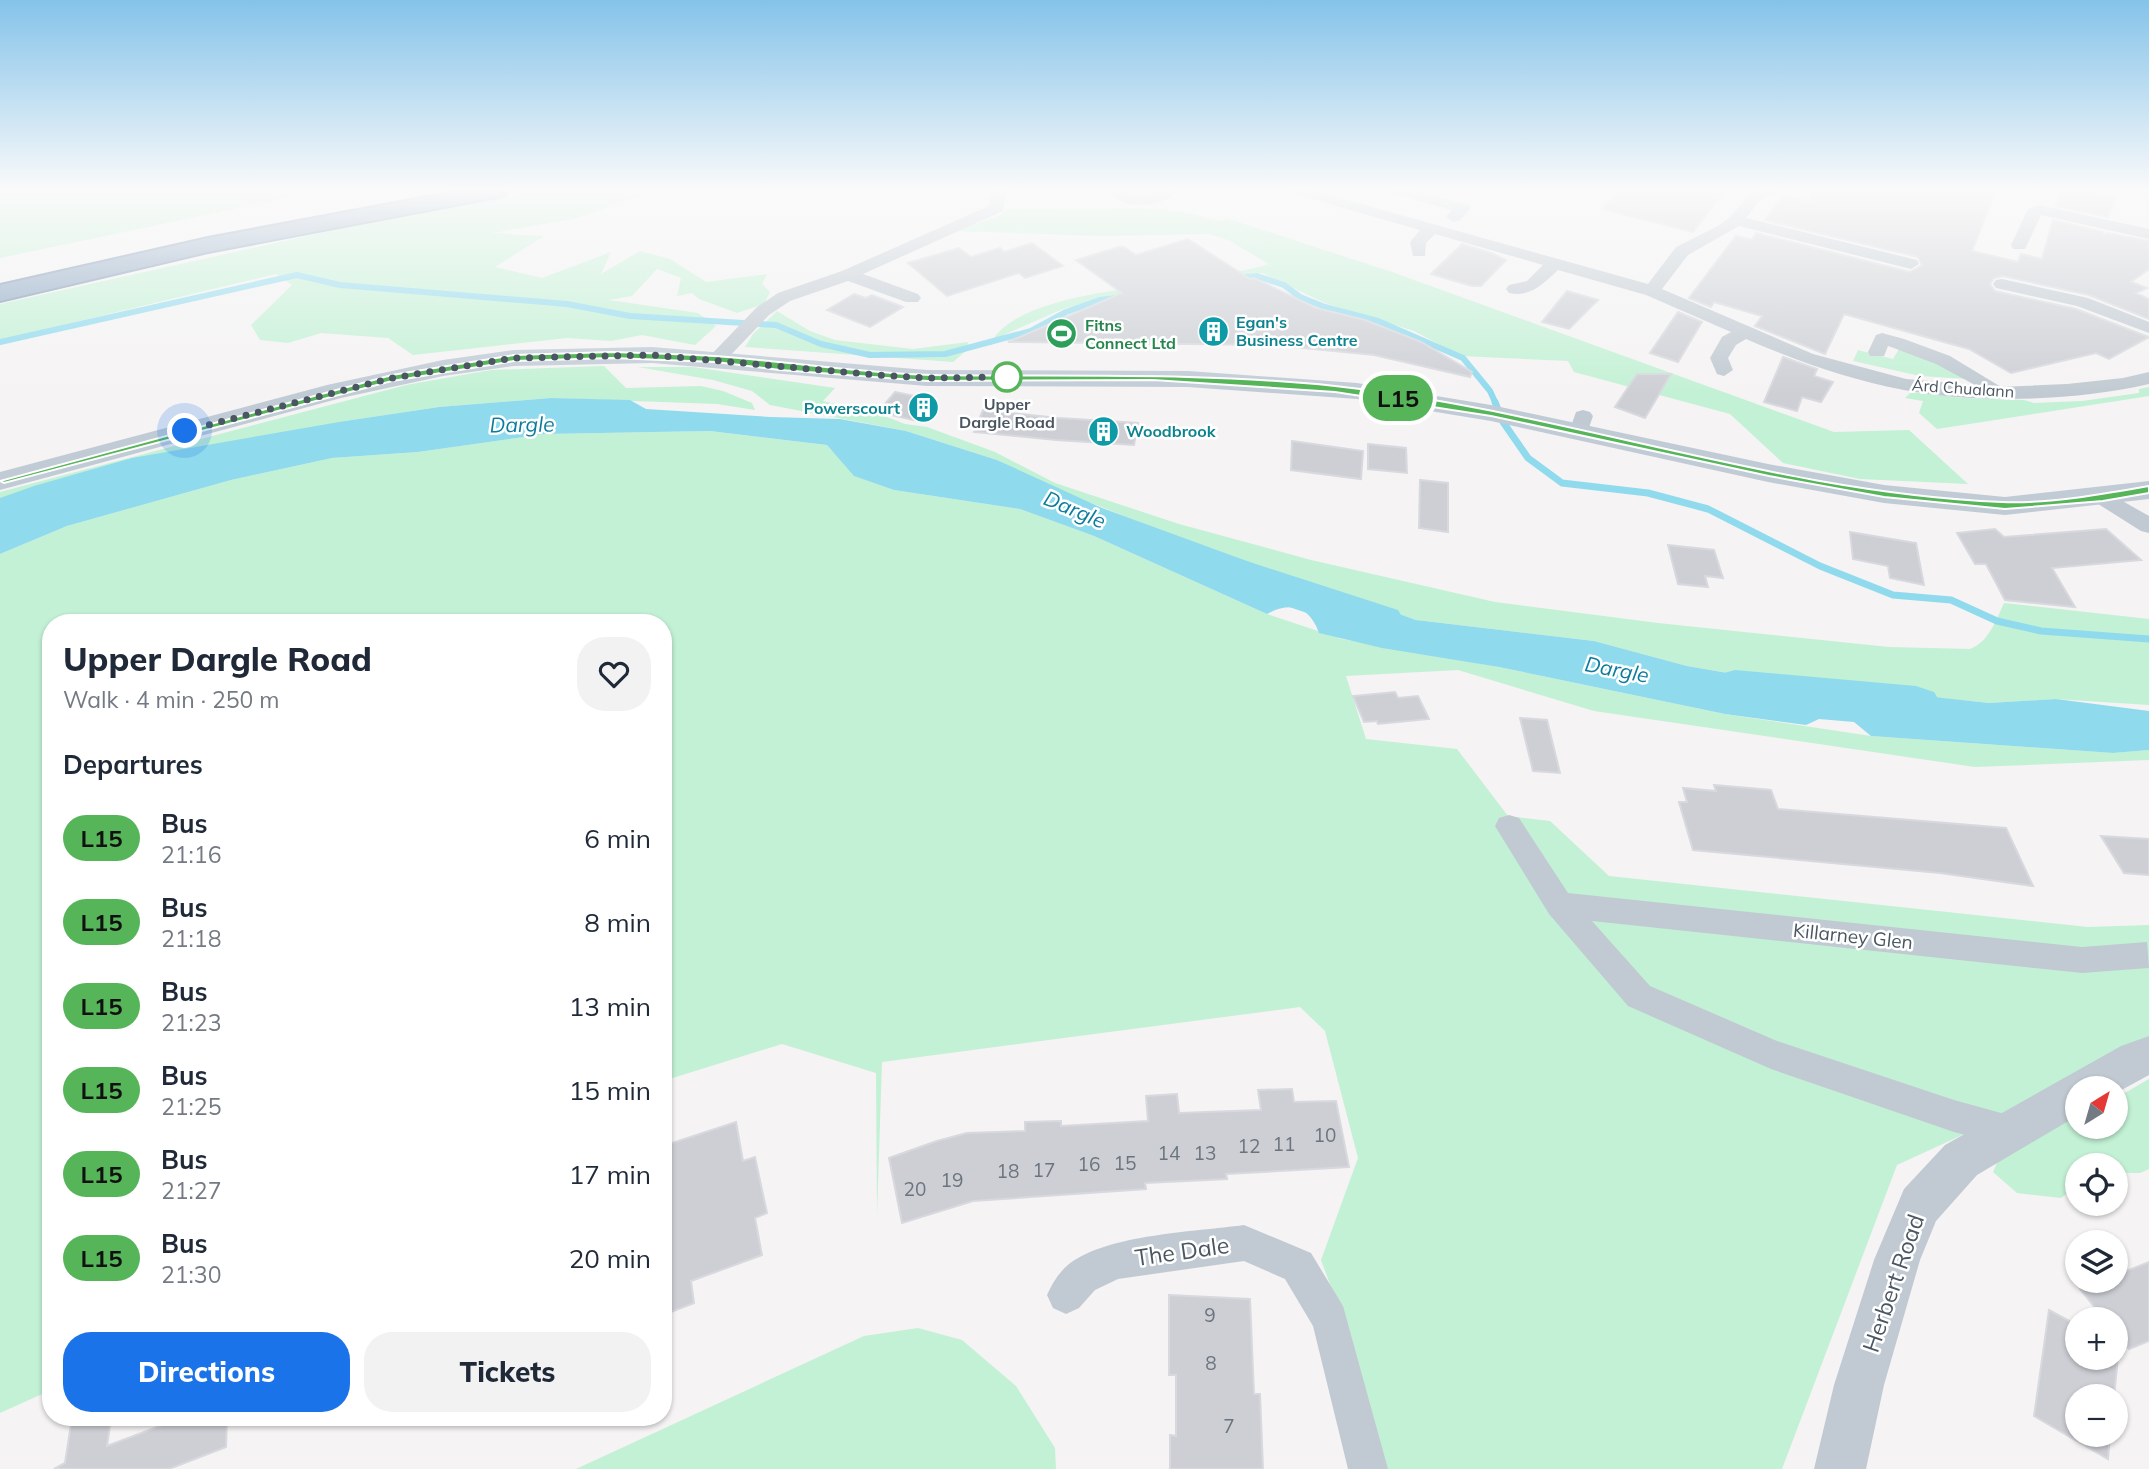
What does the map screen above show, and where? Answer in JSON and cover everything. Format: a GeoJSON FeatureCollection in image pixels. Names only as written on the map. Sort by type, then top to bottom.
{"type":"FeatureCollection","features":[{"type":"Feature","properties":{"kind":"highway"},"geometry":{"type":"LineString","coordinates":[[0,270],[57,259]]}},
{"type":"Feature","properties":{"kind":"highway"},"geometry":{"type":"LineString","coordinates":[[0,293],[149,259]]}},
{"type":"Feature","properties":{"kind":"main road"},"geometry":{"type":"LineString","coordinates":[[0,481],[337,391],[443,368],[514,358],[652,355],[927,378],[1105,377],[1239,382],[1357,391],[1502,415],[1581,424],[1769,473],[1884,494],[2005,506],[2149,490]]}},
{"type":"Feature","properties":{"kind":"street"},"geometry":{"type":"LineString","coordinates":[[716,359],[757,318],[784,297],[848,275],[883,259]]}},
{"type":"Feature","properties":{"kind":"street","name":"Árd Chualann"},"geometry":{"type":"LineString","coordinates":[[1539,259],[1652,291],[1743,333],[1806,358],[1859,374],[1944,390],[1997,393],[2078,389],[2123,384],[2149,377]]}},
{"type":"Feature","properties":{"kind":"street"},"geometry":{"type":"LineString","coordinates":[[1652,291],[1676,259]]}},
{"type":"Feature","properties":{"kind":"street"},"geometry":{"type":"LineString","coordinates":[[1889,259],[1911,264]]}},
{"type":"Feature","properties":{"kind":"street"},"geometry":{"type":"LineString","coordinates":[[1515,289],[1533,285],[1555,263]]}},
{"type":"Feature","properties":{"kind":"street"},"geometry":{"type":"LineString","coordinates":[[848,275],[872,286],[912,298]]}},
{"type":"Feature","properties":{"kind":"street"},"geometry":{"type":"LineString","coordinates":[[2002,284],[2082,302],[2149,328]]}},
{"type":"Feature","properties":{"kind":"street"},"geometry":{"type":"LineString","coordinates":[[1724,370],[1719,358],[1729,341],[1743,333]]}},
{"type":"Feature","properties":{"kind":"street"},"geometry":{"type":"LineString","coordinates":[[1877,352],[1882,338],[1919,349],[1974,374],[1997,393]]}},
{"type":"Feature","properties":{"kind":"street"},"geometry":{"type":"LineString","coordinates":[[2103,497],[2149,526]]}},
{"type":"Feature","properties":{"kind":"street"},"geometry":{"type":"LineString","coordinates":[[1509,826],[1559,905],[1639,996],[1771,1054],[1954,1116],[2011,1131]]}},
{"type":"Feature","properties":{"kind":"street","name":"Killarney Glen"},"geometry":{"type":"LineString","coordinates":[[1559,905],[2082,960],[2147,955]]}},
{"type":"Feature","properties":{"kind":"street"},"geometry":{"type":"LineString","coordinates":[[2108,1076],[2149,1055]]}},
{"type":"Feature","properties":{"kind":"street","name":"Herbert Road"},"geometry":{"type":"LineString","coordinates":[[1840,1469],[1858,1385],[1897,1261],[1920,1205],[1961,1160],[2065,1100]]}},
{"type":"Feature","properties":{"kind":"street","name":"The Dale"},"geometry":{"type":"LineString","coordinates":[[1066,1295],[1082,1277],[1115,1261],[1244,1243],[1298,1266],[1330,1319],[1368,1469]]}},
{"type":"Feature","properties":{"kind":"green space"},"geometry":{"type":"Polygon","coordinates":[[[205,259],[508,259],[495,267],[542,278],[594,259],[608,259],[601,274],[627,259],[668,259],[706,282],[767,274],[762,284],[770,292],[764,304],[737,313],[699,299],[692,293],[677,296],[681,278],[657,269],[632,296],[609,300],[698,313],[716,326],[695,345],[642,335],[611,341],[567,338],[413,355],[388,338],[321,333],[288,343],[260,340],[251,325],[292,285],[276,274],[0,340],[0,304],[205,259]]]}},
{"type":"Feature","properties":{"kind":"green space"},"geometry":{"type":"Polygon","coordinates":[[[1260,259],[1351,259],[1834,432],[1909,430],[1968,484],[1860,479],[1783,463],[1730,414],[1574,372],[1568,361],[1461,356],[1414,331],[1325,303],[1262,273],[1174,287],[1139,298],[1096,300],[1063,309],[1006,334],[990,346],[1001,330],[1019,317],[1070,299],[1220,275],[1269,264],[1260,259]]]}},
{"type":"Feature","properties":{"kind":"green space"},"geometry":{"type":"Polygon","coordinates":[[[777,311],[810,331],[835,340],[913,349],[968,342],[967,350],[953,362],[745,347],[753,334],[777,311]]]}},
{"type":"Feature","properties":{"kind":"green space"},"geometry":{"type":"Polygon","coordinates":[[[1899,349],[1913,352],[1969,379],[1920,376],[1853,361],[1858,350],[1893,359],[1899,349]]]}},
{"type":"Feature","properties":{"kind":"green space"},"geometry":{"type":"Polygon","coordinates":[[[604,366],[626,388],[701,386],[723,391],[752,403],[755,410],[717,404],[551,398],[439,407],[345,421],[0,521],[0,492],[406,385],[491,370],[604,366]]]}},
{"type":"Feature","properties":{"kind":"green space"},"geometry":{"type":"Polygon","coordinates":[[[638,367],[693,367],[835,388],[823,401],[905,424],[927,427],[995,452],[1055,483],[1179,524],[1311,560],[1495,602],[1658,623],[1889,647],[1970,649],[1987,636],[2004,603],[2149,619],[2149,705],[2056,699],[1989,703],[1774,681],[1687,666],[1594,641],[1416,620],[1177,537],[1061,491],[997,460],[906,431],[770,405],[752,391],[713,380],[638,367]]]}},
{"type":"Feature","properties":{"kind":"green space"},"geometry":{"type":"Polygon","coordinates":[[[2149,387],[2149,396],[1937,429],[1919,413],[1923,401],[1905,398],[1911,392],[2034,403],[2082,401],[2139,393],[2139,389],[2149,387]]]}},
{"type":"Feature","properties":{"kind":"green space"},"geometry":{"type":"Polygon","coordinates":[[[710,431],[827,445],[855,476],[894,490],[1020,509],[1094,536],[1267,614],[1342,639],[1499,667],[1725,714],[1871,736],[2113,753],[2149,750],[2149,760],[1975,767],[1594,711],[1458,670],[1346,676],[1366,739],[1457,749],[1508,816],[1550,821],[1609,876],[2088,927],[2149,925],[2149,1049],[2090,1076],[2065,1076],[2065,1088],[1897,1165],[1782,1469],[1382,1469],[1346,1327],[1321,1260],[1358,1158],[1325,1031],[1300,1007],[882,1062],[877,1214],[876,1073],[782,1044],[672,1078],[672,614],[42,614],[42,1394],[0,1413],[0,554],[67,526],[231,480],[332,458],[418,452],[545,434],[710,431]]]}},
{"type":"Feature","properties":{"kind":"green space"},"geometry":{"type":"Polygon","coordinates":[[[2149,1079],[2149,1169],[2140,1173],[2128,1173],[2128,1153],[2065,1153],[2065,1195],[2061,1198],[2017,1193],[1993,1172],[2006,1142],[2065,1120],[2065,1139],[2128,1139],[2128,1091],[2149,1079]]]}},
{"type":"Feature","properties":{"kind":"green space"},"geometry":{"type":"Polygon","coordinates":[[[918,1328],[962,1340],[1016,1386],[1055,1448],[1056,1469],[576,1469],[672,1426],[864,1336],[918,1328]]]}},
{"type":"Feature","properties":{"kind":"water"},"geometry":{"type":"Polygon","coordinates":[[[551,398],[630,400],[646,409],[840,419],[906,431],[997,460],[1102,508],[1282,574],[1288,588],[1305,597],[1326,599],[1343,594],[1416,620],[1594,641],[1687,666],[1774,681],[1826,703],[1836,702],[1861,689],[1989,703],[2056,699],[2149,711],[2149,750],[2113,753],[1871,736],[1854,722],[1819,719],[1806,725],[1725,714],[1499,667],[1382,648],[1319,633],[1310,617],[1299,609],[1284,608],[1267,614],[1094,536],[1020,509],[894,490],[854,476],[827,445],[710,431],[545,434],[418,452],[332,458],[231,480],[67,526],[0,554],[0,498],[132,458],[439,407],[551,398]]]}},
{"type":"Feature","properties":{"kind":"building"},"geometry":{"type":"Polygon","coordinates":[[[923,259],[1053,259],[1063,266],[1025,278],[1019,273],[947,296],[908,263],[923,259]]]}},
{"type":"Feature","properties":{"kind":"building","name":"Egan's Business Centre"},"geometry":{"type":"Polygon","coordinates":[[[1218,259],[1250,279],[1254,278],[1316,308],[1365,320],[1421,342],[1472,372],[1470,377],[1374,355],[1273,345],[1008,342],[1122,293],[1076,260],[1218,259]]]}},
{"type":"Feature","properties":{"kind":"building"},"geometry":{"type":"Polygon","coordinates":[[[1447,259],[1506,260],[1481,286],[1472,286],[1431,274],[1447,259]]]}},
{"type":"Feature","properties":{"kind":"building"},"geometry":{"type":"Polygon","coordinates":[[[1719,259],[1857,259],[1910,272],[1922,265],[1919,259],[2004,259],[2018,262],[2019,259],[2149,259],[2149,269],[2131,282],[2147,288],[2136,293],[2149,299],[2149,319],[2089,295],[2003,276],[1994,278],[1990,284],[1995,291],[2076,309],[2149,337],[2109,359],[2096,353],[2011,373],[1969,349],[1844,314],[1825,354],[1755,326],[1762,316],[1714,302],[1711,307],[1689,298],[1719,259]]]}},
{"type":"Feature","properties":{"kind":"building"},"geometry":{"type":"Polygon","coordinates":[[[1567,291],[1598,300],[1569,329],[1542,322],[1567,291]]]}},
{"type":"Feature","properties":{"kind":"building"},"geometry":{"type":"Polygon","coordinates":[[[854,294],[866,298],[872,295],[903,307],[870,327],[827,310],[854,294]]]}},
{"type":"Feature","properties":{"kind":"building"},"geometry":{"type":"Polygon","coordinates":[[[1678,312],[1702,322],[1678,362],[1650,353],[1678,312]]]}},
{"type":"Feature","properties":{"kind":"building"},"geometry":{"type":"Polygon","coordinates":[[[1783,357],[1817,369],[1814,376],[1833,382],[1821,402],[1802,397],[1797,411],[1764,402],[1783,357]]]}},
{"type":"Feature","properties":{"kind":"building"},"geometry":{"type":"Polygon","coordinates":[[[1637,374],[1671,374],[1645,418],[1615,407],[1637,374]]]}},
{"type":"Feature","properties":{"kind":"building"},"geometry":{"type":"Polygon","coordinates":[[[895,392],[933,400],[917,421],[878,412],[895,392]]]}},
{"type":"Feature","properties":{"kind":"building"},"geometry":{"type":"Polygon","coordinates":[[[983,410],[1138,423],[1134,445],[1056,440],[974,432],[983,410]]]}},
{"type":"Feature","properties":{"kind":"building"},"geometry":{"type":"Polygon","coordinates":[[[1292,441],[1363,451],[1361,479],[1291,470],[1292,441]]]}},
{"type":"Feature","properties":{"kind":"building"},"geometry":{"type":"Polygon","coordinates":[[[1368,444],[1406,448],[1407,473],[1368,469],[1368,444]]]}},
{"type":"Feature","properties":{"kind":"building"},"geometry":{"type":"Polygon","coordinates":[[[1420,480],[1448,483],[1448,532],[1419,528],[1420,480]]]}},
{"type":"Feature","properties":{"kind":"building"},"geometry":{"type":"Polygon","coordinates":[[[1995,529],[2004,537],[2106,529],[2141,560],[2052,568],[2075,607],[2005,600],[1986,564],[1975,564],[1957,533],[1995,529]]]}},
{"type":"Feature","properties":{"kind":"building"},"geometry":{"type":"Polygon","coordinates":[[[1850,532],[1916,543],[1924,585],[1890,578],[1888,566],[1853,559],[1850,532]]]}},
{"type":"Feature","properties":{"kind":"building"},"geometry":{"type":"Polygon","coordinates":[[[1668,545],[1714,550],[1723,578],[1705,576],[1708,587],[1678,584],[1668,545]]]}},
{"type":"Feature","properties":{"kind":"building"},"geometry":{"type":"Polygon","coordinates":[[[1395,692],[1398,698],[1418,696],[1429,719],[1378,724],[1377,721],[1364,722],[1353,696],[1395,692]]]}},
{"type":"Feature","properties":{"kind":"building"},"geometry":{"type":"Polygon","coordinates":[[[1520,718],[1547,720],[1560,773],[1533,771],[1520,718]]]}},
{"type":"Feature","properties":{"kind":"building"},"geometry":{"type":"Polygon","coordinates":[[[1714,785],[1771,790],[1778,809],[2006,828],[2033,886],[1940,873],[1693,850],[1679,802],[1687,802],[1683,788],[1716,791],[1714,785]]]}},
{"type":"Feature","properties":{"kind":"building"},"geometry":{"type":"Polygon","coordinates":[[[2101,836],[2149,839],[2149,875],[2124,873],[2101,836]]]}},
{"type":"Feature","properties":{"kind":"building"},"geometry":{"type":"Polygon","coordinates":[[[1292,1089],[1294,1102],[1336,1101],[1349,1167],[1226,1174],[1227,1179],[1145,1183],[1146,1189],[973,1201],[902,1223],[889,1158],[937,1141],[967,1133],[1025,1131],[1025,1122],[1061,1121],[1061,1126],[1148,1121],[1146,1096],[1177,1094],[1179,1113],[1261,1110],[1258,1090],[1292,1089]]]}},
{"type":"Feature","properties":{"kind":"building"},"geometry":{"type":"Polygon","coordinates":[[[736,1122],[743,1161],[755,1157],[767,1213],[755,1218],[762,1255],[691,1281],[694,1303],[672,1312],[672,1143],[736,1122]]]}},
{"type":"Feature","properties":{"kind":"building"},"geometry":{"type":"Polygon","coordinates":[[[2149,1262],[2149,1341],[2129,1349],[2128,1307],[2095,1307],[2083,1293],[2128,1293],[2128,1270],[2149,1262]]]}},
{"type":"Feature","properties":{"kind":"building"},"geometry":{"type":"Polygon","coordinates":[[[1169,1295],[1250,1299],[1254,1394],[1260,1394],[1263,1469],[1170,1469],[1170,1435],[1176,1436],[1176,1375],[1169,1375],[1169,1295]]]}},
{"type":"Feature","properties":{"kind":"building"},"geometry":{"type":"Polygon","coordinates":[[[2049,1310],[2065,1319],[2065,1370],[2117,1370],[2115,1384],[2065,1384],[2065,1434],[2034,1416],[2049,1310]]]}},
{"type":"Feature","properties":{"kind":"building"},"geometry":{"type":"Polygon","coordinates":[[[71,1426],[110,1426],[107,1446],[160,1426],[227,1426],[226,1447],[169,1469],[54,1469],[65,1463],[71,1426]]]}},
{"type":"Feature","properties":{"kind":"building"},"geometry":{"type":"Polygon","coordinates":[[[2087,1447],[2109,1447],[2108,1459],[2087,1447]]]}},
{"type":"Feature","properties":{"kind":"waterway"},"geometry":{"type":"LineString","coordinates":[[0,342],[297,275],[340,285],[567,304],[630,316],[776,325],[821,344],[870,355],[945,354],[1031,331],[1066,312],[1100,300],[1117,298]]}},
{"type":"Feature","properties":{"kind":"waterway"},"geometry":{"type":"LineString","coordinates":[[1237,278],[1257,276],[1284,285],[1300,297],[1325,307],[1378,321],[1463,358],[1490,391],[1496,404]]}},
{"type":"Feature","properties":{"kind":"waterway"},"geometry":{"type":"LineString","coordinates":[[1495,402],[1503,422],[1528,458],[1562,483],[1648,493],[1708,509],[1820,566],[1893,595],[1951,600],[1997,621],[2041,631],[2149,639]]}},
{"type":"Feature","properties":{"kind":"waterway","name":"Dargle"},"geometry":{"type":"LineString","coordinates":[[1228,570],[1381,622]]}},
{"type":"Feature","properties":{"kind":"waterway","name":"Dargle"},"geometry":{"type":"LineString","coordinates":[[1735,688],[1916,705]]}},
{"type":"Feature","properties":{"kind":"bus line","name":"L15"},"geometry":{"type":"LineString","coordinates":[[0,481],[337,391],[443,368],[514,358],[652,355],[927,378],[1153,377],[1357,391],[1491,413],[1769,473],[1884,494],[2005,506],[2149,490]]}},
{"type":"Feature","properties":{"kind":"place","name":"Egan's Business Centre"},"geometry":{"type":"Point","coordinates":[1213,331]}},
{"type":"Feature","properties":{"kind":"place","name":"Fitns Connect Ltd"},"geometry":{"type":"Point","coordinates":[1062,334]}},
{"type":"Feature","properties":{"kind":"place","name":"Upper Dargle Road"},"geometry":{"type":"Point","coordinates":[1007,377]}},
{"type":"Feature","properties":{"kind":"place","name":"Powerscourt"},"geometry":{"type":"Point","coordinates":[923,408]}},
{"type":"Feature","properties":{"kind":"place","name":"Woodbrook"},"geometry":{"type":"Point","coordinates":[1103,431]}},
{"type":"Feature","properties":{"kind":"route"},"geometry":{"type":"LineString","coordinates":[[185,431],[392,378],[514,358],[652,355],[878,375],[927,378],[1007,377]]}}]}
